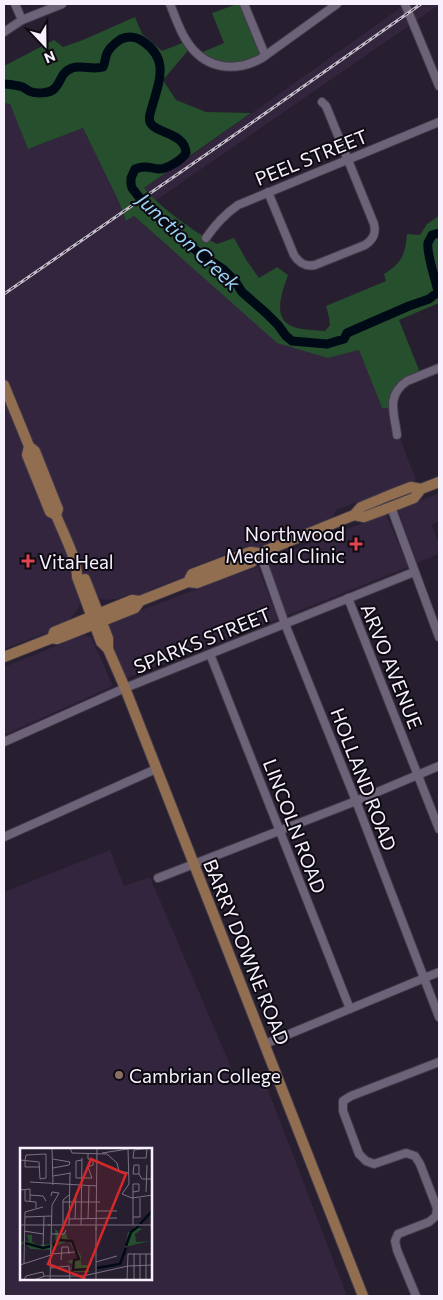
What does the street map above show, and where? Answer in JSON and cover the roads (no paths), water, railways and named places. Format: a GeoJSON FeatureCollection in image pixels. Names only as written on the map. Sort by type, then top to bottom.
{"type":"FeatureCollection","features":[{"type":"Feature","properties":{"kind":"main road","name":"BARRY DOWNE ROAD"},"geometry":{"type":"LineString","coordinates":[[4,385],[29,446],[35,451],[48,482],[58,509],[56,514],[77,570],[77,577],[108,638],[108,649],[125,688],[363,1296]]}},
{"type":"Feature","properties":{"kind":"main road"},"geometry":{"type":"LineString","coordinates":[[354,515],[364,517],[391,507],[414,498],[421,489],[439,482]]}},
{"type":"Feature","properties":{"kind":"main road"},"geometry":{"type":"LineString","coordinates":[[4,657],[52,638],[57,639],[97,619],[119,605],[132,600],[140,601],[188,582],[192,574],[250,552],[260,553],[354,515],[361,507],[411,487],[421,489]]}},
{"type":"Feature","properties":{"kind":"main road","name":"BARRY DOWNE ROAD"},"geometry":{"type":"LineString","coordinates":[[77,570],[84,576],[93,599],[97,619]]}},
{"type":"Feature","properties":{"kind":"main road"},"geometry":{"type":"LineString","coordinates":[[69,626],[78,617],[82,609],[79,582]]}},
{"type":"Feature","properties":{"kind":"main road"},"geometry":{"type":"LineString","coordinates":[[93,599],[106,606],[119,605]]}},
{"type":"Feature","properties":{"kind":"main road"},"geometry":{"type":"LineString","coordinates":[[52,638],[54,632],[135,608],[140,601]]}},
{"type":"Feature","properties":{"kind":"street"},"geometry":{"type":"LineString","coordinates":[[16,4],[22,20]]}},
{"type":"Feature","properties":{"kind":"street"},"geometry":{"type":"LineString","coordinates":[[4,32],[22,20],[62,4]]}},
{"type":"Feature","properties":{"kind":"street"},"geometry":{"type":"LineString","coordinates":[[170,4],[181,32],[194,52],[209,62],[223,67],[241,66],[257,61],[326,7],[337,4]]}},
{"type":"Feature","properties":{"kind":"street"},"geometry":{"type":"LineString","coordinates":[[244,4],[265,56]]}},
{"type":"Feature","properties":{"kind":"street"},"geometry":{"type":"LineString","coordinates":[[405,4],[439,86]]}},
{"type":"Feature","properties":{"kind":"street"},"geometry":{"type":"LineString","coordinates":[[268,192],[294,256],[300,263],[309,266],[314,265],[370,241],[375,231],[374,224],[326,106],[322,102]]}},
{"type":"Feature","properties":{"kind":"street","name":"PEEL STREET"},"geometry":{"type":"LineString","coordinates":[[206,238],[228,211],[247,201],[439,122]]}},
{"type":"Feature","properties":{"kind":"street"},"geometry":{"type":"LineString","coordinates":[[397,435],[392,408],[398,390],[407,381],[439,368]]}},
{"type":"Feature","properties":{"kind":"street"},"geometry":{"type":"LineString","coordinates":[[391,507],[439,637]]}},
{"type":"Feature","properties":{"kind":"street","name":"HOLLAND ROAD"},"geometry":{"type":"LineString","coordinates":[[260,553],[285,624],[356,801],[439,1017]]}},
{"type":"Feature","properties":{"kind":"street","name":"SPARKS STREET"},"geometry":{"type":"LineString","coordinates":[[4,742],[125,688],[414,572]]}},
{"type":"Feature","properties":{"kind":"street","name":"ARVO AVENUE"},"geometry":{"type":"LineString","coordinates":[[348,598],[439,829]]}},
{"type":"Feature","properties":{"kind":"street","name":"LINCOLN ROAD"},"geometry":{"type":"LineString","coordinates":[[210,654],[350,1009]]}},
{"type":"Feature","properties":{"kind":"street"},"geometry":{"type":"LineString","coordinates":[[158,878],[356,801],[439,766]]}},
{"type":"Feature","properties":{"kind":"street"},"geometry":{"type":"LineString","coordinates":[[4,836],[156,769]]}},
{"type":"Feature","properties":{"kind":"street"},"geometry":{"type":"LineString","coordinates":[[265,1044],[439,972]]}},
{"type":"Feature","properties":{"kind":"street"},"geometry":{"type":"LineString","coordinates":[[416,1296],[396,1250],[395,1241],[398,1234],[429,1222],[436,1216],[437,1208],[415,1156],[406,1153],[374,1164],[366,1162],[359,1154],[343,1111],[343,1101],[439,1062]]}},
{"type":"Feature","properties":{"kind":"waterway","name":"Junction Creek"},"geometry":{"type":"LineString","coordinates":[[4,84],[20,86],[35,93],[46,92],[53,90],[63,75],[72,68],[103,67],[108,51],[121,39],[135,37],[149,46],[159,61],[160,69],[158,87],[149,116],[150,122],[153,126],[181,141],[186,153],[170,166],[159,169],[145,167],[135,169],[131,178],[132,188],[146,206],[200,254],[223,269],[235,281],[242,292],[266,313],[292,341],[327,344],[344,339],[347,333],[429,299],[438,292],[428,243],[432,235],[439,233]]}},
{"type":"Feature","properties":{"kind":"railway"},"geometry":{"type":"LineString","coordinates":[[4,294],[421,4]]}},
{"type":"Feature","properties":{"kind":"place","name":"Northwood Medical Clinic"},"geometry":{"type":"Point","coordinates":[356,544]}},
{"type":"Feature","properties":{"kind":"place","name":"VitaHeal"},"geometry":{"type":"Point","coordinates":[28,561]}},
{"type":"Feature","properties":{"kind":"place","name":"Cambrian College"},"geometry":{"type":"Point","coordinates":[119,1075]}}]}
